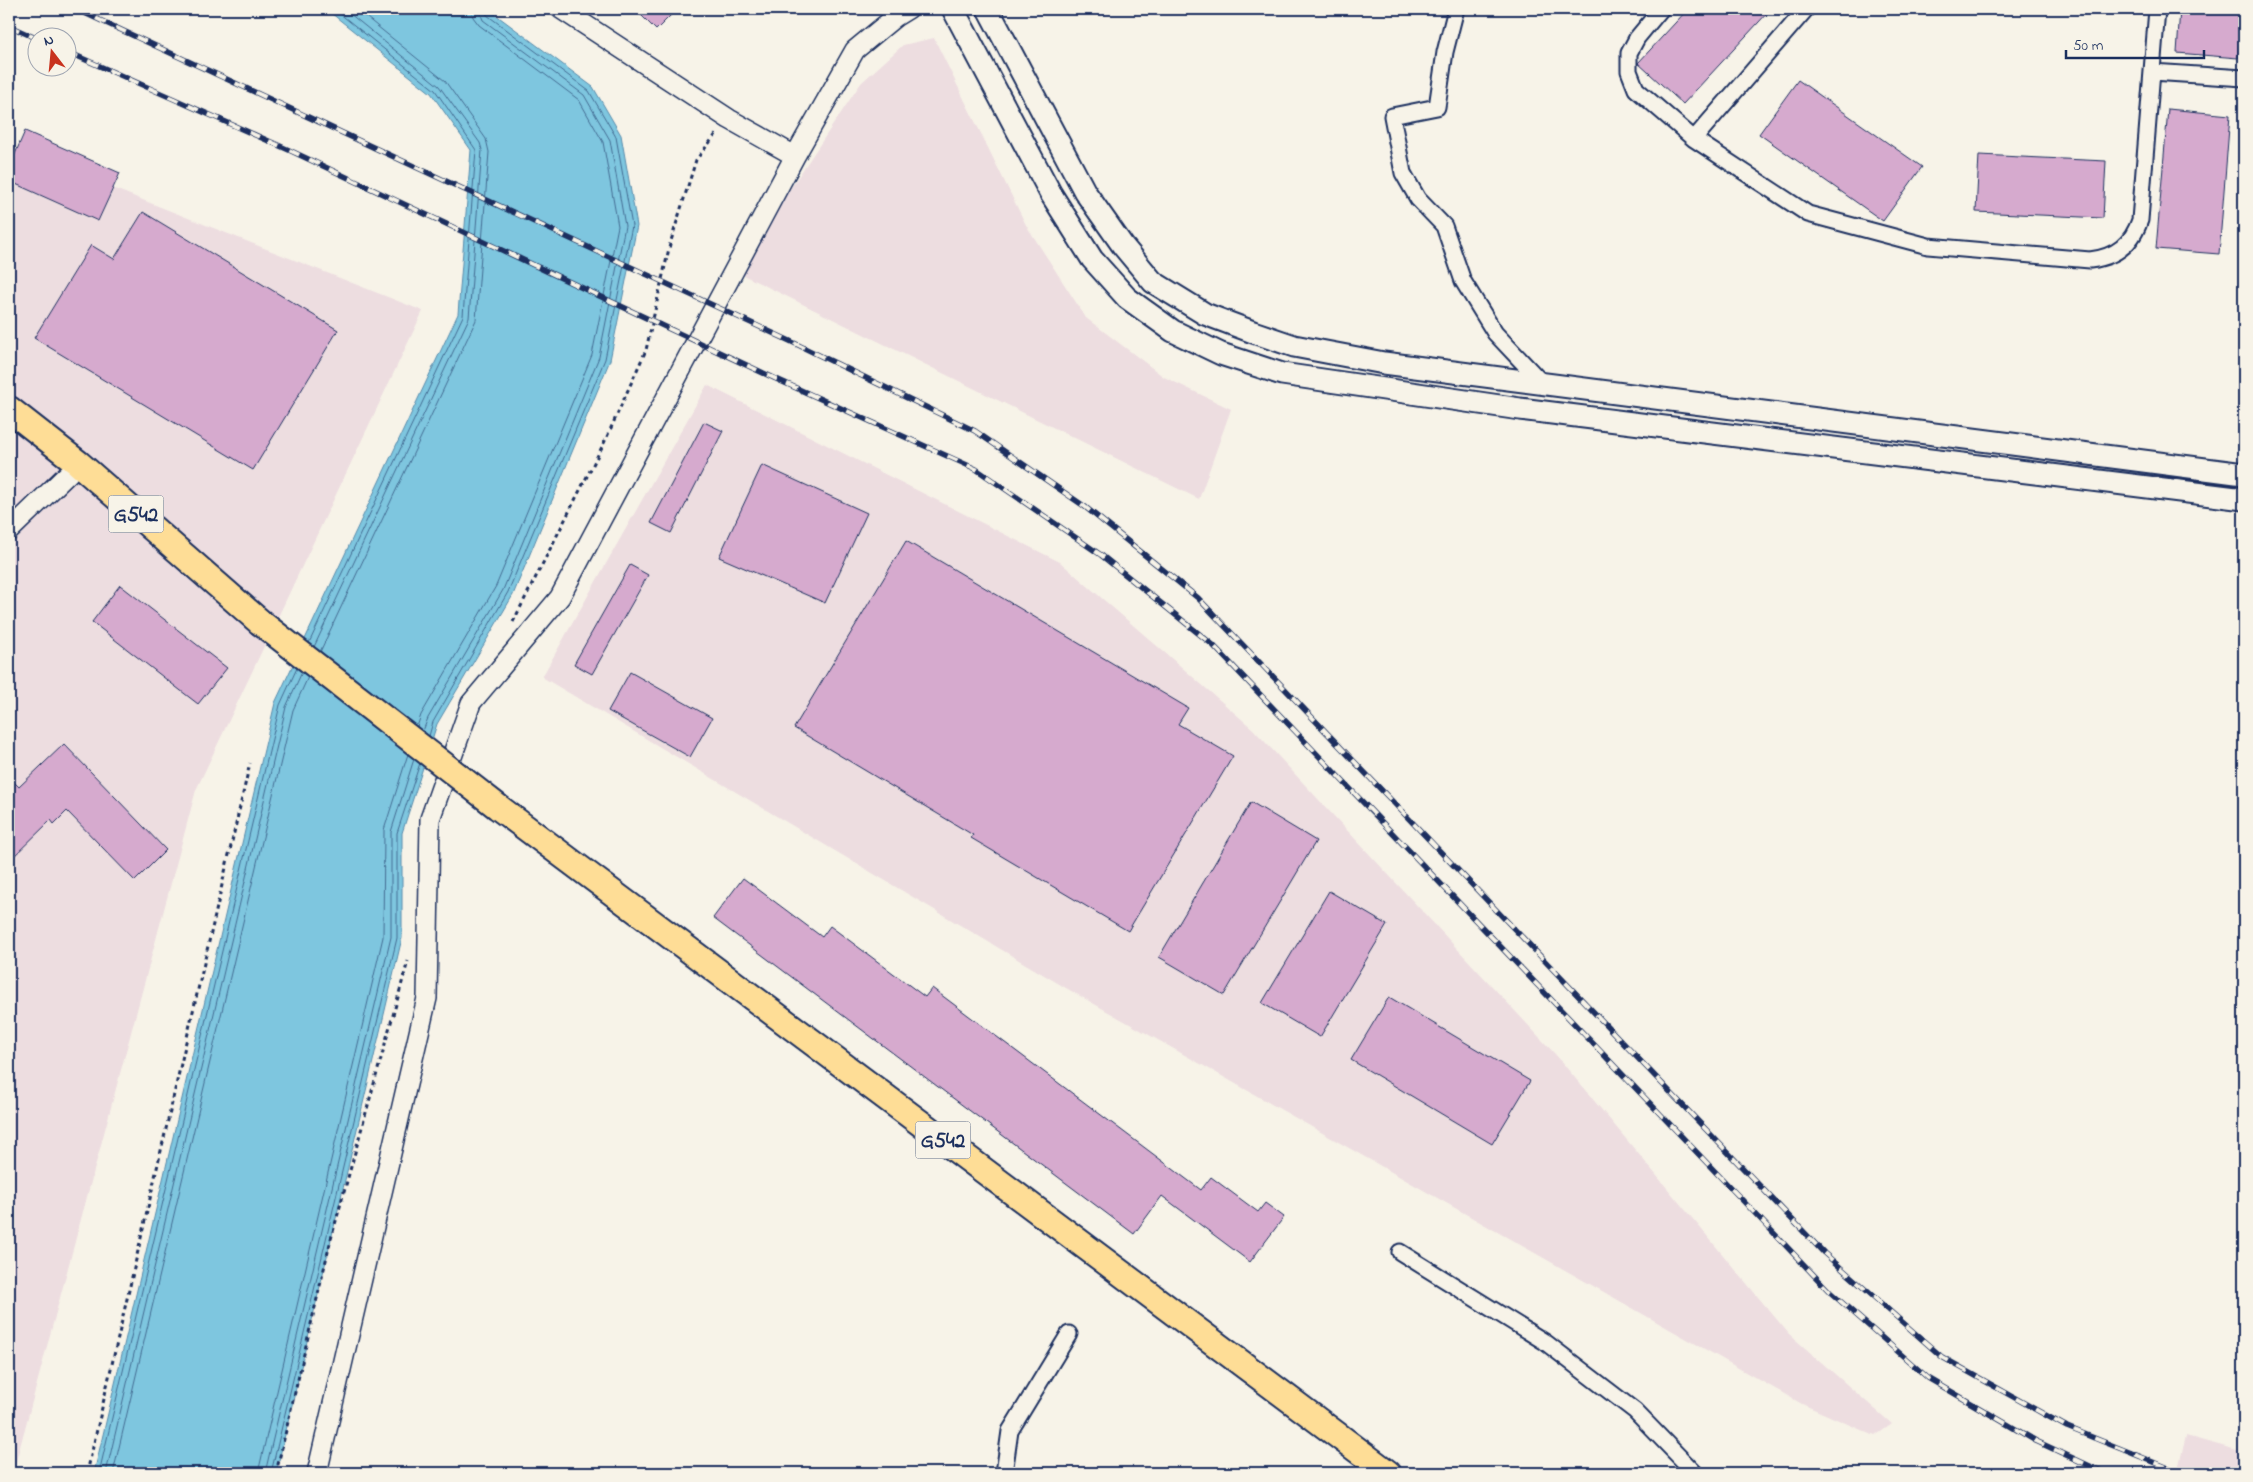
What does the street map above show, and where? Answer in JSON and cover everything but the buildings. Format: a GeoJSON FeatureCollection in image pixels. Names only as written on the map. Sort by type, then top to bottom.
{"type":"FeatureCollection","features":[{"type":"Feature","properties":{"kind":"highway","name":"G542"},"geometry":{"type":"LineString","coordinates":[[9,409],[78,463],[260,622]]}},
{"type":"Feature","properties":{"kind":"highway","name":"G542"},"geometry":{"type":"LineString","coordinates":[[9,426],[498,808],[1388,1473]]}},
{"type":"Feature","properties":{"kind":"main road"},"geometry":{"type":"LineString","coordinates":[[954,9],[1051,194],[1092,260],[1134,303],[1173,331],[1221,354],[1282,374],[1511,408],[2244,499]]}},
{"type":"Feature","properties":{"kind":"main road"},"geometry":{"type":"LineString","coordinates":[[988,9],[1085,192],[1123,246],[1153,282],[1205,314],[1294,346],[1384,363],[2016,443],[2244,474]]}},
{"type":"Feature","properties":{"kind":"street"},"geometry":{"type":"LineString","coordinates":[[561,9],[729,118],[796,156]]}},
{"type":"Feature","properties":{"kind":"street"},"geometry":{"type":"LineString","coordinates":[[317,1473],[427,998],[430,819],[471,703],[560,597],[796,156],[855,50],[895,17],[908,9]]}},
{"type":"Feature","properties":{"kind":"street"},"geometry":{"type":"LineString","coordinates":[[1456,9],[1445,52],[1437,107],[1392,116],[1403,173],[1418,199],[1444,226],[1463,281],[1495,334],[1543,384]]}},
{"type":"Feature","properties":{"kind":"street"},"geometry":{"type":"LineString","coordinates":[[1661,9],[1632,45],[1628,62],[1629,71],[1636,89],[1694,139],[1808,214],[1928,246],[2090,260],[2113,254],[2127,244],[2136,231],[2140,220],[2157,9]]}},
{"type":"Feature","properties":{"kind":"street"},"geometry":{"type":"LineString","coordinates":[[1694,139],[1806,9]]}},
{"type":"Feature","properties":{"kind":"street"},"geometry":{"type":"LineString","coordinates":[[2152,72],[2244,78]]}},
{"type":"Feature","properties":{"kind":"street"},"geometry":{"type":"LineString","coordinates":[[9,532],[69,473]]}},
{"type":"Feature","properties":{"kind":"street"},"geometry":{"type":"LineString","coordinates":[[1400,1252],[1546,1342],[1635,1411],[1695,1473]]}},
{"type":"Feature","properties":{"kind":"street"},"geometry":{"type":"LineString","coordinates":[[1004,1473],[1010,1431],[1069,1334]]}},
{"type":"Feature","properties":{"kind":"path"},"geometry":{"type":"LineString","coordinates":[[511,624],[606,439],[646,350],[670,244],[696,160],[729,118]]}},
{"type":"Feature","properties":{"kind":"path"},"geometry":{"type":"LineString","coordinates":[[87,1473],[250,763]]}},
{"type":"Feature","properties":{"kind":"path"},"geometry":{"type":"LineString","coordinates":[[276,1473],[331,1239],[410,957]]}},
{"type":"Feature","properties":{"kind":"shaded area"},"geometry":{"type":"Polygon","coordinates":[[[934,38],[1026,225],[1086,318],[1164,377],[1231,409],[1199,499],[735,271],[861,83],[903,45],[934,38]]]}},
{"type":"Feature","properties":{"kind":"shaded area"},"geometry":{"type":"Polygon","coordinates":[[[9,147],[423,311],[196,790],[13,1473],[9,1473],[9,147]]]}},
{"type":"Feature","properties":{"kind":"shaded area"},"geometry":{"type":"Polygon","coordinates":[[[707,385],[1060,562],[1253,729],[1555,1054],[1789,1334],[1892,1424],[1875,1436],[1802,1404],[1066,988],[542,677],[707,385]]]}},
{"type":"Feature","properties":{"kind":"shaded area"},"geometry":{"type":"Polygon","coordinates":[[[2186,1436],[2244,1452],[2244,1473],[2177,1473],[2186,1436]]]}},
{"type":"Feature","properties":{"kind":"water"},"geometry":{"type":"Polygon","coordinates":[[[326,9],[488,9],[593,87],[621,135],[637,226],[610,360],[513,595],[437,724],[402,833],[402,938],[276,1473],[94,1473],[275,703],[458,314],[471,150],[431,93],[326,9]]]}},
{"type":"Feature","properties":{"kind":"railway"},"geometry":{"type":"LineString","coordinates":[[76,9],[790,341],[975,431],[1084,506],[1198,598],[1824,1253],[1942,1357],[2067,1427],[2181,1473]]}},
{"type":"Feature","properties":{"kind":"railway"},"geometry":{"type":"LineString","coordinates":[[9,26],[28,35]]}},
{"type":"Feature","properties":{"kind":"railway"},"geometry":{"type":"LineString","coordinates":[[78,56],[289,150],[774,378],[976,469],[1101,555],[1213,645],[1830,1292],[1928,1378],[2036,1441],[2105,1473]]}}]}
